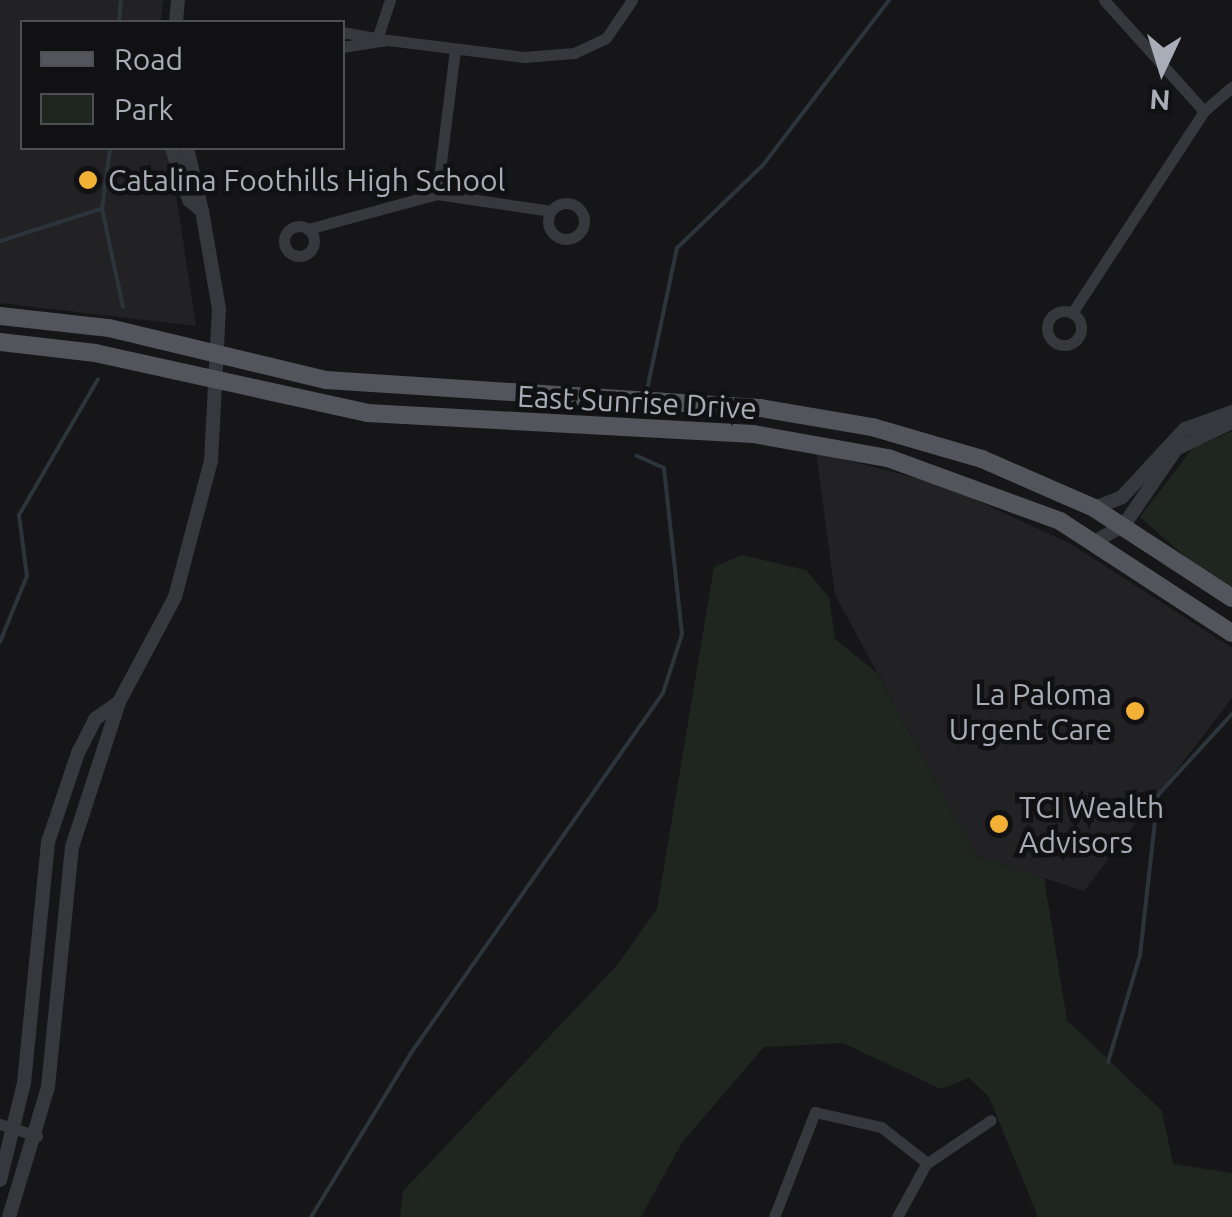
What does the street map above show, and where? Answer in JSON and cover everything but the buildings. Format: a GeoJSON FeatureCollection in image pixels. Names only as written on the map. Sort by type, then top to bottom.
{"type":"FeatureCollection","features":[{"type":"Feature","properties":{"kind":"main road","name":"East Sunrise Drive"},"geometry":{"type":"LineString","coordinates":[[0,316],[109,328],[216,354],[422,391],[807,413],[934,443],[1094,508],[1232,598]]}},
{"type":"Feature","properties":{"kind":"main road","name":"East Sunrise Drive"},"geometry":{"type":"LineString","coordinates":[[0,342],[367,413],[801,440],[966,482],[1096,540],[1232,633]]}},
{"type":"Feature","properties":{"kind":"main road"},"geometry":{"type":"LineString","coordinates":[[801,440],[807,413]]}},
{"type":"Feature","properties":{"kind":"street"},"geometry":{"type":"LineString","coordinates":[[381,38],[390,0]]}},
{"type":"Feature","properties":{"kind":"street"},"geometry":{"type":"LineString","coordinates":[[345,32],[455,50],[574,53],[606,38],[632,0]]}},
{"type":"Feature","properties":{"kind":"street"},"geometry":{"type":"LineString","coordinates":[[1104,0],[1204,111]]}},
{"type":"Feature","properties":{"kind":"street"},"geometry":{"type":"LineString","coordinates":[[345,47],[381,38]]}},
{"type":"Feature","properties":{"kind":"street"},"geometry":{"type":"LineString","coordinates":[[437,194],[455,50]]}},
{"type":"Feature","properties":{"kind":"street"},"geometry":{"type":"LineString","coordinates":[[1072,313],[1204,111],[1232,87]]}},
{"type":"Feature","properties":{"kind":"street"},"geometry":{"type":"LineString","coordinates":[[9,1217],[36,1136],[72,846],[119,702],[193,540],[215,383],[219,309],[202,212],[189,200],[183,150]]}},
{"type":"Feature","properties":{"kind":"street"},"geometry":{"type":"LineString","coordinates":[[308,228],[437,194],[551,211]]}},
{"type":"Feature","properties":{"kind":"street"},"geometry":{"type":"LineString","coordinates":[[1094,508],[1122,497],[1184,429],[1232,412]]}},
{"type":"Feature","properties":{"kind":"street"},"geometry":{"type":"LineString","coordinates":[[1096,540],[1124,525],[1176,449],[1232,422]]}},
{"type":"Feature","properties":{"kind":"street"},"geometry":{"type":"LineString","coordinates":[[0,1180],[48,842],[78,754],[95,719],[119,702]]}},
{"type":"Feature","properties":{"kind":"street"},"geometry":{"type":"LineString","coordinates":[[774,1217],[805,1122],[813,1109],[881,1127],[927,1163]]}},
{"type":"Feature","properties":{"kind":"street"},"geometry":{"type":"LineString","coordinates":[[898,1217],[927,1163],[991,1120]]}},
{"type":"Feature","properties":{"kind":"street"},"geometry":{"type":"LineString","coordinates":[[8,1127],[36,1136]]}},
{"type":"Feature","properties":{"kind":"shaded area","name":"Catalina Foothills High School"},"geometry":{"type":"Polygon","coordinates":[[[0,0],[163,0],[161,20],[20,20],[20,150],[169,150],[196,326],[0,303],[0,0]]]}},
{"type":"Feature","properties":{"kind":"shaded area"},"geometry":{"type":"Polygon","coordinates":[[[816,452],[946,486],[1071,544],[1232,648],[1232,698],[1084,891],[977,856],[835,595],[816,452]]]}},
{"type":"Feature","properties":{"kind":"green space"},"geometry":{"type":"Polygon","coordinates":[[[1232,431],[1232,598],[1140,517],[1192,449],[1232,431]]]}},
{"type":"Feature","properties":{"kind":"green space"},"geometry":{"type":"Polygon","coordinates":[[[742,555],[806,570],[829,597],[835,639],[877,673],[977,856],[1044,878],[1067,1020],[1162,1111],[1173,1164],[1232,1173],[1232,1217],[1038,1217],[989,1097],[969,1078],[941,1089],[843,1043],[764,1047],[681,1144],[641,1217],[400,1217],[403,1191],[618,964],[657,909],[714,567],[742,555]]]}},
{"type":"Feature","properties":{"kind":"waterway"},"geometry":{"type":"LineString","coordinates":[[119,20],[121,0]]}},
{"type":"Feature","properties":{"kind":"waterway"},"geometry":{"type":"LineString","coordinates":[[647,390],[677,248],[763,165],[889,0]]}},
{"type":"Feature","properties":{"kind":"waterway"},"geometry":{"type":"LineString","coordinates":[[110,150],[102,209],[123,307]]}},
{"type":"Feature","properties":{"kind":"waterway"},"geometry":{"type":"LineString","coordinates":[[0,241],[100,209]]}},
{"type":"Feature","properties":{"kind":"waterway"},"geometry":{"type":"LineString","coordinates":[[0,642],[27,576],[19,515],[98,379]]}},
{"type":"Feature","properties":{"kind":"waterway"},"geometry":{"type":"LineString","coordinates":[[311,1217],[411,1053],[663,693],[682,634],[664,468],[637,456]]}},
{"type":"Feature","properties":{"kind":"waterway"},"geometry":{"type":"LineString","coordinates":[[1108,1062],[1140,955],[1158,795],[1232,714]]}},
{"type":"Feature","properties":{"kind":"place","name":"Catalina Foothills High School"},"geometry":{"type":"Point","coordinates":[88,180]}},
{"type":"Feature","properties":{"kind":"place","name":"La Paloma Urgent Care"},"geometry":{"type":"Point","coordinates":[1135,711]}},
{"type":"Feature","properties":{"kind":"place","name":"TCI Wealth Advisors"},"geometry":{"type":"Point","coordinates":[999,824]}}]}
